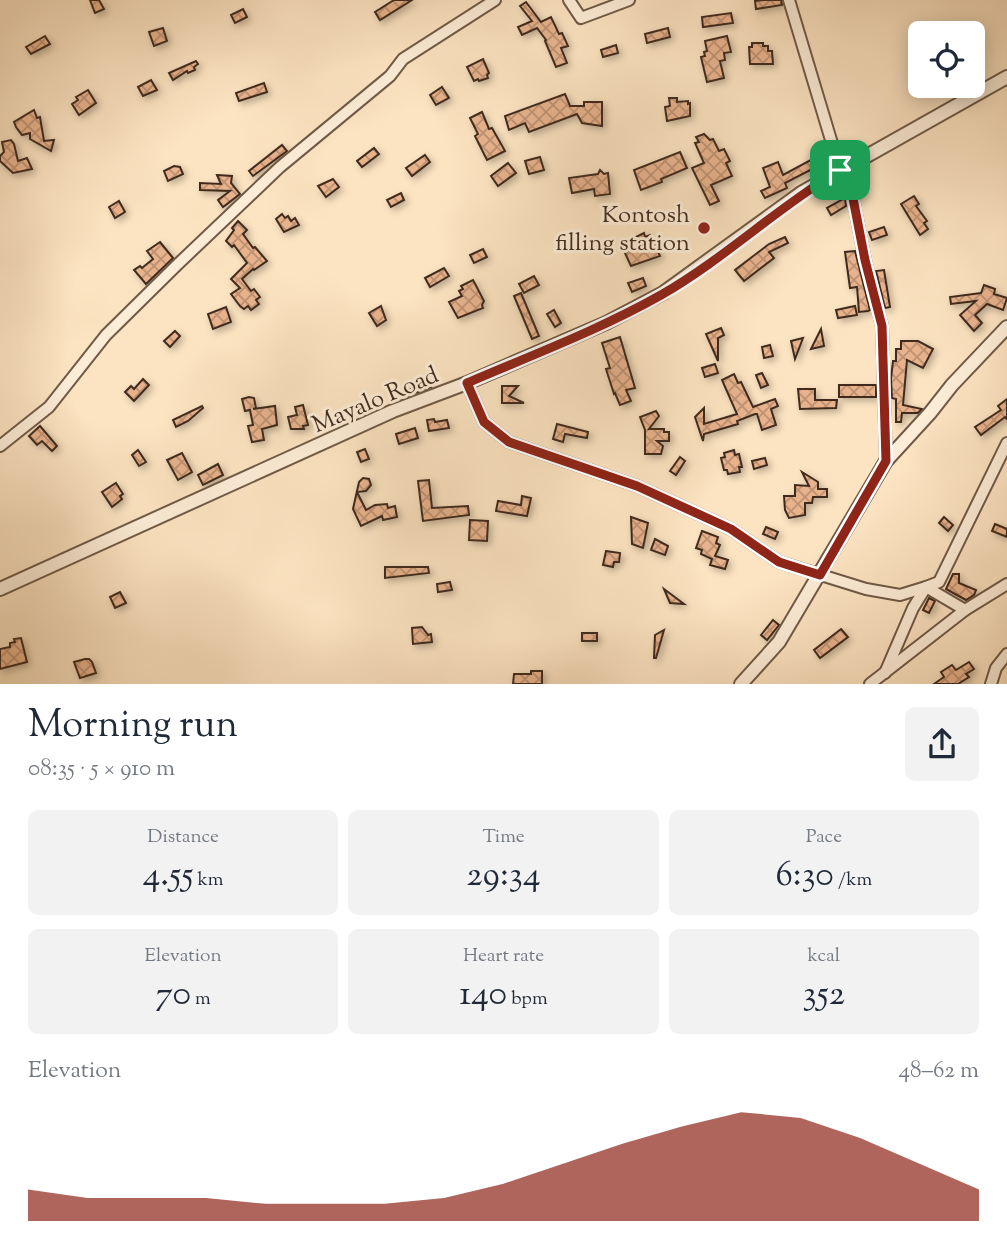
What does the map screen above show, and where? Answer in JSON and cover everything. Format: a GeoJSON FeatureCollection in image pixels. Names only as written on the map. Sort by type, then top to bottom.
{"type":"FeatureCollection","features":[{"type":"Feature","properties":{"kind":"street"},"geometry":{"type":"LineString","coordinates":[[0,446],[49,407],[106,335],[280,167],[390,76],[403,59],[495,0]]}},
{"type":"Feature","properties":{"kind":"street"},"geometry":{"type":"LineString","coordinates":[[569,0],[581,18],[629,0]]}},
{"type":"Feature","properties":{"kind":"street"},"geometry":{"type":"LineString","coordinates":[[789,0],[811,81],[840,170],[851,188],[865,260],[882,326],[886,461]]}},
{"type":"Feature","properties":{"kind":"street","name":"Mayalo Road"},"geometry":{"type":"LineString","coordinates":[[0,589],[393,411],[467,383],[606,323],[663,293],[801,193],[1007,77]]}},
{"type":"Feature","properties":{"kind":"street"},"geometry":{"type":"LineString","coordinates":[[741,684],[779,642],[886,461],[1007,327]]}},
{"type":"Feature","properties":{"kind":"street"},"geometry":{"type":"LineString","coordinates":[[467,383],[484,422],[509,442],[637,486],[731,529],[779,562],[866,589],[900,595],[939,582],[1007,443]]}},
{"type":"Feature","properties":{"kind":"street"},"geometry":{"type":"LineString","coordinates":[[870,684],[965,610],[1007,584]]}},
{"type":"Feature","properties":{"kind":"street"},"geometry":{"type":"LineString","coordinates":[[926,587],[965,610]]}},
{"type":"Feature","properties":{"kind":"street"},"geometry":{"type":"LineString","coordinates":[[886,673],[913,608],[926,587]]}},
{"type":"Feature","properties":{"kind":"street"},"geometry":{"type":"LineString","coordinates":[[991,684],[996,668],[1007,654]]}},
{"type":"Feature","properties":{"kind":"building"},"geometry":{"type":"Polygon","coordinates":[[[90,0],[99,0],[104,9],[95,13],[90,0]]]}},
{"type":"Feature","properties":{"kind":"building"},"geometry":{"type":"Polygon","coordinates":[[[394,0],[412,0],[380,20],[375,12],[394,0]]]}},
{"type":"Feature","properties":{"kind":"building"},"geometry":{"type":"Polygon","coordinates":[[[781,0],[782,5],[756,9],[755,1],[781,0]]]}},
{"type":"Feature","properties":{"kind":"building"},"geometry":{"type":"Polygon","coordinates":[[[526,2],[541,22],[551,17],[559,34],[562,33],[568,46],[561,48],[567,63],[556,67],[546,40],[537,28],[522,35],[518,27],[532,21],[520,6],[526,2]]]}},
{"type":"Feature","properties":{"kind":"building"},"geometry":{"type":"Polygon","coordinates":[[[243,9],[247,17],[235,23],[231,15],[243,9]]]}},
{"type":"Feature","properties":{"kind":"building"},"geometry":{"type":"Polygon","coordinates":[[[731,13],[733,23],[703,27],[702,17],[731,13]]]}},
{"type":"Feature","properties":{"kind":"building"},"geometry":{"type":"Polygon","coordinates":[[[163,28],[167,41],[154,46],[149,32],[163,28]]]}},
{"type":"Feature","properties":{"kind":"building"},"geometry":{"type":"Polygon","coordinates":[[[668,28],[670,37],[647,43],[645,34],[668,28]]]}},
{"type":"Feature","properties":{"kind":"building"},"geometry":{"type":"Polygon","coordinates":[[[45,36],[50,44],[31,54],[26,47],[45,36]]]}},
{"type":"Feature","properties":{"kind":"building"},"geometry":{"type":"Polygon","coordinates":[[[727,36],[731,52],[724,53],[725,60],[720,61],[724,78],[707,82],[701,57],[705,56],[704,52],[707,51],[705,41],[727,36]]]}},
{"type":"Feature","properties":{"kind":"building"},"geometry":{"type":"Polygon","coordinates":[[[752,43],[768,46],[768,51],[772,51],[773,64],[750,64],[749,47],[752,47],[752,43]]]}},
{"type":"Feature","properties":{"kind":"building"},"geometry":{"type":"Polygon","coordinates":[[[616,45],[618,53],[603,57],[601,50],[616,45]]]}},
{"type":"Feature","properties":{"kind":"building"},"geometry":{"type":"Polygon","coordinates":[[[483,59],[489,73],[488,78],[474,81],[467,67],[483,59]]]}},
{"type":"Feature","properties":{"kind":"building"},"geometry":{"type":"Polygon","coordinates":[[[196,61],[198,64],[194,67],[195,70],[188,73],[187,71],[173,80],[169,73],[196,61]]]}},
{"type":"Feature","properties":{"kind":"building"},"geometry":{"type":"Polygon","coordinates":[[[151,80],[157,90],[143,96],[138,87],[151,80]]]}},
{"type":"Feature","properties":{"kind":"building"},"geometry":{"type":"Polygon","coordinates":[[[264,83],[267,92],[239,101],[236,93],[264,83]]]}},
{"type":"Feature","properties":{"kind":"building"},"geometry":{"type":"Polygon","coordinates":[[[442,87],[449,98],[436,105],[430,95],[442,87]]]}},
{"type":"Feature","properties":{"kind":"building"},"geometry":{"type":"Polygon","coordinates":[[[88,90],[96,103],[79,115],[72,104],[78,100],[76,97],[88,90]]]}},
{"type":"Feature","properties":{"kind":"building"},"geometry":{"type":"Polygon","coordinates":[[[565,94],[570,106],[584,106],[584,102],[602,102],[602,126],[582,123],[577,114],[529,132],[525,123],[509,130],[505,116],[565,94]]]}},
{"type":"Feature","properties":{"kind":"building"},"geometry":{"type":"Polygon","coordinates":[[[669,98],[677,98],[677,102],[688,101],[690,116],[667,121],[665,107],[670,106],[669,98]]]}},
{"type":"Feature","properties":{"kind":"building"},"geometry":{"type":"Polygon","coordinates":[[[34,110],[37,118],[40,117],[44,141],[54,140],[51,151],[30,139],[30,133],[22,135],[16,127],[14,122],[34,110]]]}},
{"type":"Feature","properties":{"kind":"building"},"geometry":{"type":"Polygon","coordinates":[[[482,112],[489,129],[492,128],[505,151],[487,160],[475,136],[478,134],[470,118],[482,112]]]}},
{"type":"Feature","properties":{"kind":"building"},"geometry":{"type":"Polygon","coordinates":[[[704,134],[710,140],[713,139],[719,151],[724,149],[730,161],[726,163],[732,176],[711,185],[719,201],[710,205],[692,168],[704,163],[695,143],[699,142],[696,137],[704,134]]]}},
{"type":"Feature","properties":{"kind":"building"},"geometry":{"type":"Polygon","coordinates":[[[11,140],[18,161],[27,158],[32,169],[13,173],[0,161],[4,152],[2,142],[11,140]]]}},
{"type":"Feature","properties":{"kind":"building"},"geometry":{"type":"Polygon","coordinates":[[[282,145],[287,151],[253,176],[249,171],[282,145]]]}},
{"type":"Feature","properties":{"kind":"building"},"geometry":{"type":"Polygon","coordinates":[[[374,148],[379,154],[362,167],[357,161],[374,148]]]}},
{"type":"Feature","properties":{"kind":"building"},"geometry":{"type":"Polygon","coordinates":[[[680,152],[687,168],[641,190],[634,170],[680,152]]]}},
{"type":"Feature","properties":{"kind":"building"},"geometry":{"type":"Polygon","coordinates":[[[425,155],[430,162],[412,176],[406,168],[425,155]]]}},
{"type":"Feature","properties":{"kind":"building"},"geometry":{"type":"Polygon","coordinates":[[[818,156],[822,164],[785,183],[787,188],[765,198],[761,191],[770,187],[763,168],[778,162],[783,175],[818,156]]]}},
{"type":"Feature","properties":{"kind":"building"},"geometry":{"type":"Polygon","coordinates":[[[540,157],[544,170],[529,174],[525,161],[540,157]]]}},
{"type":"Feature","properties":{"kind":"building"},"geometry":{"type":"Polygon","coordinates":[[[508,163],[516,173],[498,186],[491,176],[508,163]]]}},
{"type":"Feature","properties":{"kind":"building"},"geometry":{"type":"Polygon","coordinates":[[[174,166],[180,167],[183,174],[168,181],[164,171],[174,166]]]}},
{"type":"Feature","properties":{"kind":"building"},"geometry":{"type":"Polygon","coordinates":[[[600,170],[604,174],[608,173],[610,194],[595,196],[594,189],[572,193],[569,178],[598,174],[600,170]]]}},
{"type":"Feature","properties":{"kind":"building"},"geometry":{"type":"Polygon","coordinates":[[[217,175],[232,176],[231,183],[240,194],[223,207],[218,200],[230,191],[200,190],[200,183],[221,184],[217,175]]]}},
{"type":"Feature","properties":{"kind":"building"},"geometry":{"type":"Polygon","coordinates":[[[333,179],[339,187],[326,197],[318,186],[333,179]]]}},
{"type":"Feature","properties":{"kind":"building"},"geometry":{"type":"Polygon","coordinates":[[[401,193],[404,200],[391,207],[387,200],[401,193]]]}},
{"type":"Feature","properties":{"kind":"building"},"geometry":{"type":"Polygon","coordinates":[[[914,196],[919,204],[916,206],[927,221],[924,223],[928,229],[920,235],[901,204],[914,196]]]}},
{"type":"Feature","properties":{"kind":"building"},"geometry":{"type":"Polygon","coordinates":[[[845,198],[846,206],[831,215],[827,208],[845,198]]]}},
{"type":"Feature","properties":{"kind":"building"},"geometry":{"type":"Polygon","coordinates":[[[119,201],[125,212],[115,218],[109,207],[119,201]]]}},
{"type":"Feature","properties":{"kind":"building"},"geometry":{"type":"Polygon","coordinates":[[[282,214],[285,218],[288,216],[291,221],[295,218],[299,225],[284,232],[276,219],[282,214]]]}},
{"type":"Feature","properties":{"kind":"building"},"geometry":{"type":"Polygon","coordinates":[[[238,221],[247,230],[243,234],[253,248],[267,261],[242,279],[251,291],[254,289],[260,297],[256,300],[259,304],[251,310],[248,306],[244,309],[240,306],[231,294],[240,288],[231,279],[247,263],[234,245],[232,247],[226,241],[238,221]]]}},
{"type":"Feature","properties":{"kind":"building"},"geometry":{"type":"Polygon","coordinates":[[[884,227],[887,235],[872,240],[869,232],[884,227]]]}},
{"type":"Feature","properties":{"kind":"building"},"geometry":{"type":"Polygon","coordinates":[[[644,233],[645,237],[650,235],[660,256],[631,266],[625,253],[628,251],[626,247],[632,244],[634,238],[644,233]]]}},
{"type":"Feature","properties":{"kind":"building"},"geometry":{"type":"Polygon","coordinates":[[[785,237],[788,243],[769,252],[774,258],[744,281],[735,270],[769,244],[785,237]]]}},
{"type":"Feature","properties":{"kind":"building"},"geometry":{"type":"Polygon","coordinates":[[[160,242],[173,258],[146,284],[134,270],[140,266],[142,268],[153,259],[147,251],[160,242]]]}},
{"type":"Feature","properties":{"kind":"building"},"geometry":{"type":"Polygon","coordinates":[[[483,249],[487,257],[474,263],[470,255],[483,249]]]}},
{"type":"Feature","properties":{"kind":"building"},"geometry":{"type":"Polygon","coordinates":[[[855,251],[870,310],[868,311],[859,312],[857,287],[850,288],[845,252],[855,251]]]}},
{"type":"Feature","properties":{"kind":"building"},"geometry":{"type":"Polygon","coordinates":[[[444,268],[449,276],[430,287],[425,278],[444,268]]]}},
{"type":"Feature","properties":{"kind":"building"},"geometry":{"type":"Polygon","coordinates":[[[884,270],[890,307],[885,308],[876,271],[884,270]]]}},
{"type":"Feature","properties":{"kind":"building"},"geometry":{"type":"Polygon","coordinates":[[[534,276],[539,285],[524,293],[519,284],[534,276]]]}},
{"type":"Feature","properties":{"kind":"building"},"geometry":{"type":"Polygon","coordinates":[[[643,278],[646,286],[632,292],[628,283],[643,278]]]}},
{"type":"Feature","properties":{"kind":"building"},"geometry":{"type":"Polygon","coordinates":[[[473,280],[484,301],[483,308],[458,318],[449,302],[462,296],[459,291],[463,289],[461,286],[473,280]]]}},
{"type":"Feature","properties":{"kind":"building"},"geometry":{"type":"Polygon","coordinates":[[[984,285],[995,289],[994,294],[1007,298],[1003,310],[987,304],[975,315],[982,323],[974,331],[960,315],[976,301],[951,304],[950,297],[981,293],[984,285]]]}},
{"type":"Feature","properties":{"kind":"building"},"geometry":{"type":"Polygon","coordinates":[[[521,293],[539,336],[532,339],[514,296],[521,293]]]}},
{"type":"Feature","properties":{"kind":"building"},"geometry":{"type":"Polygon","coordinates":[[[381,306],[386,320],[377,326],[369,313],[381,306]]]}},
{"type":"Feature","properties":{"kind":"building"},"geometry":{"type":"Polygon","coordinates":[[[855,306],[857,315],[838,318],[836,310],[855,306]]]}},
{"type":"Feature","properties":{"kind":"building"},"geometry":{"type":"Polygon","coordinates":[[[226,307],[231,322],[213,329],[208,314],[226,307]]]}},
{"type":"Feature","properties":{"kind":"building"},"geometry":{"type":"Polygon","coordinates":[[[554,310],[561,323],[555,327],[547,314],[554,310]]]}},
{"type":"Feature","properties":{"kind":"building"},"geometry":{"type":"Polygon","coordinates":[[[721,328],[724,335],[718,338],[718,361],[706,334],[721,328]]]}},
{"type":"Feature","properties":{"kind":"building"},"geometry":{"type":"Polygon","coordinates":[[[821,329],[824,346],[811,349],[821,329]]]}},
{"type":"Feature","properties":{"kind":"building"},"geometry":{"type":"Polygon","coordinates":[[[175,331],[180,336],[170,347],[164,341],[175,331]]]}},
{"type":"Feature","properties":{"kind":"building"},"geometry":{"type":"Polygon","coordinates":[[[620,337],[635,388],[626,390],[631,401],[620,405],[606,369],[610,368],[602,343],[620,337]]]}},
{"type":"Feature","properties":{"kind":"building"},"geometry":{"type":"Polygon","coordinates":[[[803,338],[795,359],[791,341],[803,338]]]}},
{"type":"Feature","properties":{"kind":"building"},"geometry":{"type":"Polygon","coordinates":[[[901,341],[918,341],[933,349],[923,368],[907,360],[903,405],[922,409],[918,413],[902,413],[901,422],[896,422],[896,399],[892,398],[891,379],[896,349],[901,349],[901,341]]]}},
{"type":"Feature","properties":{"kind":"building"},"geometry":{"type":"Polygon","coordinates":[[[770,345],[773,356],[764,358],[762,347],[770,345]]]}},
{"type":"Feature","properties":{"kind":"building"},"geometry":{"type":"Polygon","coordinates":[[[715,364],[718,373],[705,377],[702,368],[715,364]]]}},
{"type":"Feature","properties":{"kind":"building"},"geometry":{"type":"Polygon","coordinates":[[[762,373],[768,385],[761,388],[756,375],[762,373]]]}},
{"type":"Feature","properties":{"kind":"building"},"geometry":{"type":"Polygon","coordinates":[[[734,374],[753,407],[775,399],[778,406],[771,409],[776,425],[762,430],[755,414],[737,421],[738,424],[704,434],[703,441],[695,417],[704,408],[704,424],[737,414],[722,380],[734,374]]]}},
{"type":"Feature","properties":{"kind":"building"},"geometry":{"type":"Polygon","coordinates":[[[143,379],[149,385],[134,401],[125,392],[131,386],[134,389],[143,379]]]}},
{"type":"Feature","properties":{"kind":"building"},"geometry":{"type":"Polygon","coordinates":[[[427,380],[431,387],[408,396],[405,392],[427,380]]]}},
{"type":"Feature","properties":{"kind":"building"},"geometry":{"type":"Polygon","coordinates":[[[839,385],[876,385],[876,397],[839,397],[839,385]]]}},
{"type":"Feature","properties":{"kind":"building"},"geometry":{"type":"Polygon","coordinates":[[[502,386],[518,386],[509,396],[524,403],[502,403],[502,386]]]}},
{"type":"Feature","properties":{"kind":"building"},"geometry":{"type":"Polygon","coordinates":[[[798,389],[815,389],[815,400],[837,400],[836,408],[800,409],[798,389]]]}},
{"type":"Feature","properties":{"kind":"building"},"geometry":{"type":"Polygon","coordinates":[[[254,398],[256,408],[253,409],[275,406],[277,425],[262,429],[264,440],[252,442],[248,426],[253,425],[250,410],[245,411],[242,399],[254,398]]]}},
{"type":"Feature","properties":{"kind":"building"},"geometry":{"type":"Polygon","coordinates":[[[1007,399],[1007,419],[1005,417],[981,435],[975,427],[1001,410],[998,406],[1007,399]]]}},
{"type":"Feature","properties":{"kind":"building"},"geometry":{"type":"Polygon","coordinates":[[[303,405],[308,425],[303,426],[304,429],[291,429],[288,417],[297,415],[295,407],[303,405]]]}},
{"type":"Feature","properties":{"kind":"building"},"geometry":{"type":"Polygon","coordinates":[[[202,406],[188,421],[176,427],[173,420],[202,406]]]}},
{"type":"Feature","properties":{"kind":"building"},"geometry":{"type":"Polygon","coordinates":[[[656,411],[659,416],[649,429],[664,429],[664,432],[669,432],[669,441],[657,441],[663,446],[661,454],[645,454],[645,430],[640,417],[656,411]]]}},
{"type":"Feature","properties":{"kind":"building"},"geometry":{"type":"Polygon","coordinates":[[[434,419],[435,422],[447,420],[449,428],[429,431],[427,420],[434,419]]]}},
{"type":"Feature","properties":{"kind":"building"},"geometry":{"type":"Polygon","coordinates":[[[557,424],[588,432],[587,438],[565,434],[563,442],[553,439],[557,424]]]}},
{"type":"Feature","properties":{"kind":"building"},"geometry":{"type":"Polygon","coordinates":[[[40,426],[57,446],[52,451],[42,441],[37,445],[29,436],[40,426]]]}},
{"type":"Feature","properties":{"kind":"building"},"geometry":{"type":"Polygon","coordinates":[[[415,428],[418,438],[399,444],[396,434],[415,428]]]}},
{"type":"Feature","properties":{"kind":"building"},"geometry":{"type":"Polygon","coordinates":[[[365,449],[369,459],[361,462],[357,452],[365,449]]]}},
{"type":"Feature","properties":{"kind":"building"},"geometry":{"type":"Polygon","coordinates":[[[138,450],[146,462],[139,466],[132,455],[138,450]]]}},
{"type":"Feature","properties":{"kind":"building"},"geometry":{"type":"Polygon","coordinates":[[[734,450],[735,455],[739,454],[742,467],[739,467],[740,472],[728,474],[721,458],[725,457],[724,453],[734,450]]]}},
{"type":"Feature","properties":{"kind":"building"},"geometry":{"type":"Polygon","coordinates":[[[182,453],[192,472],[178,480],[167,460],[182,453]]]}},
{"type":"Feature","properties":{"kind":"building"},"geometry":{"type":"Polygon","coordinates":[[[680,457],[685,461],[676,475],[670,471],[680,457]]]}},
{"type":"Feature","properties":{"kind":"building"},"geometry":{"type":"Polygon","coordinates":[[[765,458],[767,465],[754,469],[752,461],[765,458]]]}},
{"type":"Feature","properties":{"kind":"building"},"geometry":{"type":"Polygon","coordinates":[[[218,464],[223,475],[203,485],[198,475],[218,464]]]}},
{"type":"Feature","properties":{"kind":"building"},"geometry":{"type":"Polygon","coordinates":[[[802,472],[818,482],[818,489],[827,489],[827,497],[813,497],[812,503],[805,503],[805,515],[789,518],[785,510],[784,496],[795,496],[795,485],[809,486],[802,472]]]}},
{"type":"Feature","properties":{"kind":"building"},"geometry":{"type":"Polygon","coordinates":[[[363,478],[369,479],[371,485],[366,491],[357,492],[366,510],[375,505],[387,504],[388,508],[395,506],[397,517],[383,520],[382,516],[361,526],[353,509],[359,482],[363,478]]]}},
{"type":"Feature","properties":{"kind":"building"},"geometry":{"type":"Polygon","coordinates":[[[429,480],[432,508],[468,506],[469,515],[423,521],[418,481],[429,480]]]}},
{"type":"Feature","properties":{"kind":"building"},"geometry":{"type":"Polygon","coordinates":[[[116,483],[123,494],[120,496],[122,499],[112,507],[102,492],[116,483]]]}},
{"type":"Feature","properties":{"kind":"building"},"geometry":{"type":"Polygon","coordinates":[[[522,496],[531,498],[527,516],[496,511],[498,501],[521,505],[522,496]]]}},
{"type":"Feature","properties":{"kind":"building"},"geometry":{"type":"Polygon","coordinates":[[[631,517],[648,523],[643,548],[632,544],[631,517]]]}},
{"type":"Feature","properties":{"kind":"building"},"geometry":{"type":"Polygon","coordinates":[[[944,517],[953,525],[948,531],[939,523],[944,517]]]}},
{"type":"Feature","properties":{"kind":"building"},"geometry":{"type":"Polygon","coordinates":[[[470,520],[488,521],[487,541],[469,540],[470,520]]]}},
{"type":"Feature","properties":{"kind":"building"},"geometry":{"type":"Polygon","coordinates":[[[995,524],[1007,529],[1007,537],[992,531],[995,524]]]}},
{"type":"Feature","properties":{"kind":"building"},"geometry":{"type":"Polygon","coordinates":[[[766,527],[778,532],[775,539],[763,534],[766,527]]]}},
{"type":"Feature","properties":{"kind":"building"},"geometry":{"type":"Polygon","coordinates":[[[702,531],[718,537],[716,543],[720,545],[715,556],[728,560],[725,569],[710,565],[712,559],[701,554],[702,550],[696,548],[702,531]]]}},
{"type":"Feature","properties":{"kind":"building"},"geometry":{"type":"Polygon","coordinates":[[[655,539],[668,546],[665,555],[651,550],[655,539]]]}},
{"type":"Feature","properties":{"kind":"building"},"geometry":{"type":"Polygon","coordinates":[[[606,551],[620,553],[619,562],[614,562],[613,567],[603,565],[606,551]]]}},
{"type":"Feature","properties":{"kind":"building"},"geometry":{"type":"Polygon","coordinates":[[[385,567],[428,567],[429,573],[385,578],[385,567]]]}},
{"type":"Feature","properties":{"kind":"building"},"geometry":{"type":"Polygon","coordinates":[[[953,574],[959,574],[959,583],[976,590],[974,595],[966,600],[946,589],[953,574]]]}},
{"type":"Feature","properties":{"kind":"building"},"geometry":{"type":"Polygon","coordinates":[[[450,582],[452,590],[438,592],[437,584],[450,582]]]}},
{"type":"Feature","properties":{"kind":"building"},"geometry":{"type":"Polygon","coordinates":[[[664,589],[684,604],[670,603],[664,589]]]}},
{"type":"Feature","properties":{"kind":"building"},"geometry":{"type":"Polygon","coordinates":[[[120,592],[126,603],[115,608],[110,597],[120,592]]]}},
{"type":"Feature","properties":{"kind":"building"},"geometry":{"type":"Polygon","coordinates":[[[929,598],[935,601],[929,613],[923,610],[929,598]]]}},
{"type":"Feature","properties":{"kind":"building"},"geometry":{"type":"Polygon","coordinates":[[[773,620],[779,625],[767,640],[761,635],[773,620]]]}},
{"type":"Feature","properties":{"kind":"building"},"geometry":{"type":"Polygon","coordinates":[[[422,627],[428,635],[431,634],[432,642],[413,644],[412,628],[422,627]]]}},
{"type":"Feature","properties":{"kind":"building"},"geometry":{"type":"Polygon","coordinates":[[[841,629],[848,637],[820,658],[814,650],[841,629]]]}},
{"type":"Feature","properties":{"kind":"building"},"geometry":{"type":"Polygon","coordinates":[[[664,630],[656,658],[654,658],[655,635],[664,630]]]}},
{"type":"Feature","properties":{"kind":"building"},"geometry":{"type":"Polygon","coordinates":[[[582,633],[597,633],[597,641],[582,641],[582,633]]]}},
{"type":"Feature","properties":{"kind":"building"},"geometry":{"type":"Polygon","coordinates":[[[21,638],[27,662],[0,669],[0,649],[10,647],[10,643],[15,642],[14,639],[21,638]]]}},
{"type":"Feature","properties":{"kind":"building"},"geometry":{"type":"Polygon","coordinates":[[[85,659],[92,662],[96,673],[80,678],[74,662],[85,659]]]}},
{"type":"Feature","properties":{"kind":"building"},"geometry":{"type":"Polygon","coordinates":[[[969,662],[974,669],[966,674],[969,677],[958,684],[934,684],[944,677],[941,672],[952,665],[956,670],[969,662]]]}},
{"type":"Feature","properties":{"kind":"building"},"geometry":{"type":"Polygon","coordinates":[[[531,671],[542,671],[542,684],[513,684],[514,674],[531,674],[531,671]]]}},
{"type":"Feature","properties":{"kind":"place","name":"Kontosh filling station"},"geometry":{"type":"Point","coordinates":[704,228]}},
{"type":"Feature","properties":{"kind":"route"},"geometry":{"type":"LineString","coordinates":[[840,170],[851,188],[865,260],[882,326],[886,461],[820,575],[779,562],[731,529],[637,486],[509,442],[484,422],[467,383],[606,323],[663,293],[801,193],[840,170]]}}]}
